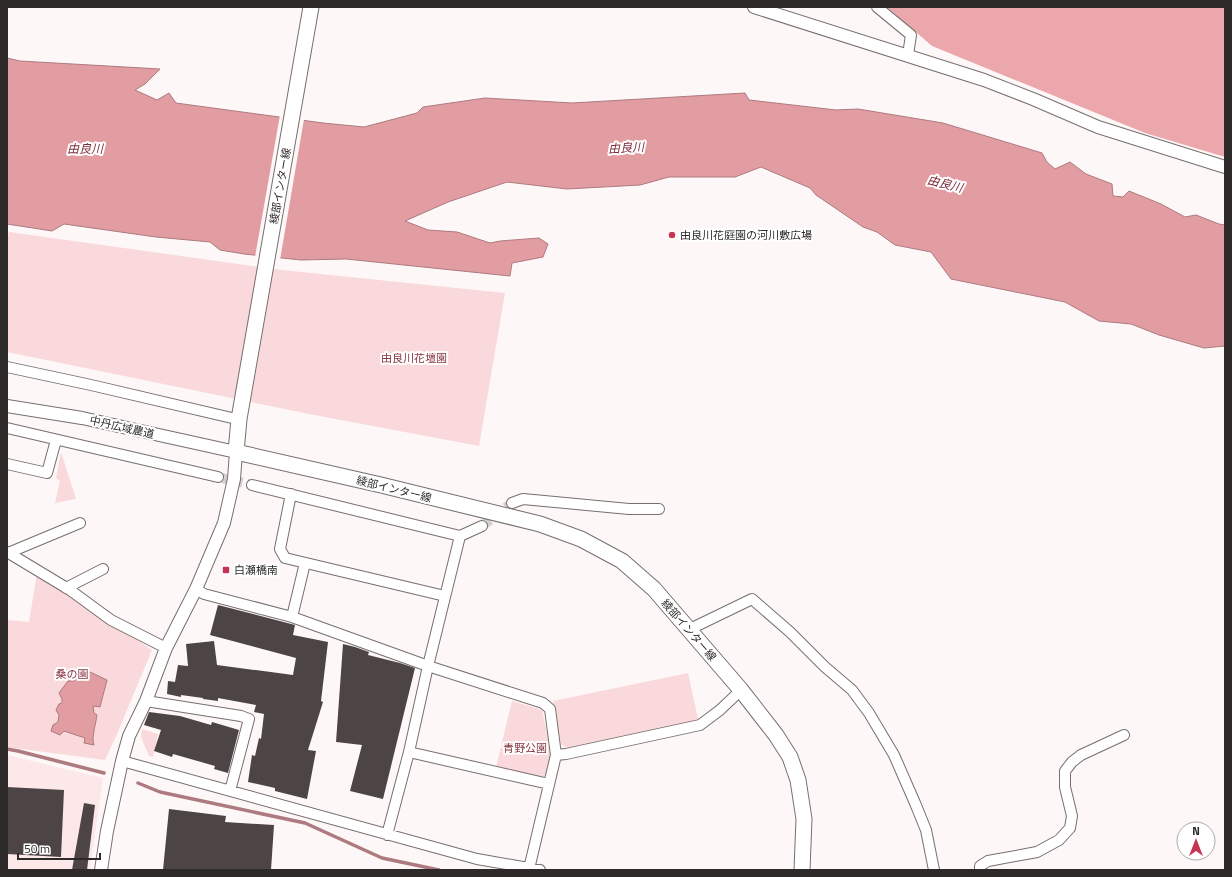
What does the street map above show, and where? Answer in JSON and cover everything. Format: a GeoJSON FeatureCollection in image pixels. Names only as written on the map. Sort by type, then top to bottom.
{"type":"FeatureCollection","features":[{"type":"Feature","properties":{"kind":"main road","name":"綾部インター線"},"geometry":{"type":"LineString","coordinates":[[311,7],[236,414],[236,452],[374,483],[540,524],[581,539],[622,562],[654,589],[741,690],[776,736],[790,758],[798,780],[804,819],[802,870]]}},
{"type":"Feature","properties":{"kind":"street"},"geometry":{"type":"LineString","coordinates":[[754,7],[984,80],[1034,99],[1098,127],[1225,167]]}},
{"type":"Feature","properties":{"kind":"street"},"geometry":{"type":"LineString","coordinates":[[877,7],[911,35],[908,55]]}},
{"type":"Feature","properties":{"kind":"street"},"geometry":{"type":"LineString","coordinates":[[7,367],[236,414]]}},
{"type":"Feature","properties":{"kind":"street","name":"中丹広域農道"},"geometry":{"type":"LineString","coordinates":[[7,406],[82,418],[236,452]]}},
{"type":"Feature","properties":{"kind":"street"},"geometry":{"type":"LineString","coordinates":[[7,428],[218,477]]}},
{"type":"Feature","properties":{"kind":"street"},"geometry":{"type":"LineString","coordinates":[[7,466],[47,473],[56,440]]}},
{"type":"Feature","properties":{"kind":"street"},"geometry":{"type":"LineString","coordinates":[[101,870],[107,831],[129,736],[146,701],[166,648],[196,589],[224,523],[234,478],[236,452]]}},
{"type":"Feature","properties":{"kind":"street"},"geometry":{"type":"LineString","coordinates":[[252,485],[460,536],[482,526]]}},
{"type":"Feature","properties":{"kind":"street"},"geometry":{"type":"LineString","coordinates":[[291,494],[280,549],[285,558],[305,564],[445,596]]}},
{"type":"Feature","properties":{"kind":"street"},"geometry":{"type":"LineString","coordinates":[[512,502],[523,498],[629,509],[660,509]]}},
{"type":"Feature","properties":{"kind":"street"},"geometry":{"type":"LineString","coordinates":[[7,553],[80,522]]}},
{"type":"Feature","properties":{"kind":"street"},"geometry":{"type":"LineString","coordinates":[[387,835],[409,752],[428,666],[460,536]]}},
{"type":"Feature","properties":{"kind":"street"},"geometry":{"type":"LineString","coordinates":[[7,553],[66,588],[111,620],[166,648]]}},
{"type":"Feature","properties":{"kind":"street"},"geometry":{"type":"LineString","coordinates":[[292,617],[305,564]]}},
{"type":"Feature","properties":{"kind":"street"},"geometry":{"type":"LineString","coordinates":[[66,588],[103,569]]}},
{"type":"Feature","properties":{"kind":"street"},"geometry":{"type":"LineString","coordinates":[[196,589],[204,594],[292,617],[428,666],[543,703],[550,709],[556,755],[529,869]]}},
{"type":"Feature","properties":{"kind":"street"},"geometry":{"type":"LineString","coordinates":[[688,630],[752,599],[852,690],[869,713],[894,755],[926,830],[934,870]]}},
{"type":"Feature","properties":{"kind":"street"},"geometry":{"type":"LineString","coordinates":[[556,755],[700,725],[720,710],[741,690]]}},
{"type":"Feature","properties":{"kind":"street"},"geometry":{"type":"LineString","coordinates":[[146,701],[241,716],[249,719],[230,791]]}},
{"type":"Feature","properties":{"kind":"street"},"geometry":{"type":"LineString","coordinates":[[980,870],[980,866],[988,861],[1037,852],[1059,840],[1070,828],[1072,816],[1065,787],[1065,771],[1072,762],[1081,755],[1124,735]]}},
{"type":"Feature","properties":{"kind":"street"},"geometry":{"type":"LineString","coordinates":[[409,752],[549,784]]}},
{"type":"Feature","properties":{"kind":"street"},"geometry":{"type":"LineString","coordinates":[[122,762],[477,859],[540,870]]}},
{"type":"Feature","properties":{"kind":"shaded area"},"geometry":{"type":"Polygon","coordinates":[[[887,7],[1225,7],[1225,157],[1145,133],[932,46],[887,7]]]}},
{"type":"Feature","properties":{"kind":"shaded area"},"geometry":{"type":"Polygon","coordinates":[[[7,755],[103,778],[90,870],[7,870],[7,755]]]}},
{"type":"Feature","properties":{"kind":"green space","name":"由良川花壇園"},"geometry":{"type":"Polygon","coordinates":[[[9,232],[282,270],[505,293],[479,446],[309,414],[7,352],[7,242],[9,232]]]}},
{"type":"Feature","properties":{"kind":"green space"},"geometry":{"type":"Polygon","coordinates":[[[61,452],[76,499],[55,503],[60,481],[56,478],[61,452]]]}},
{"type":"Feature","properties":{"kind":"green space","name":"桑の園"},"geometry":{"type":"Polygon","coordinates":[[[37,573],[152,650],[105,760],[7,747],[7,620],[29,622],[37,573]]]}},
{"type":"Feature","properties":{"kind":"green space"},"geometry":{"type":"Polygon","coordinates":[[[688,673],[699,723],[569,750],[561,744],[553,701],[688,673]]]}},
{"type":"Feature","properties":{"kind":"green space","name":"青野公園"},"geometry":{"type":"Polygon","coordinates":[[[512,701],[542,710],[551,753],[546,775],[541,777],[496,767],[512,701]]]}},
{"type":"Feature","properties":{"kind":"green space"},"geometry":{"type":"Polygon","coordinates":[[[142,729],[158,734],[153,757],[149,756],[141,737],[142,729]]]}},
{"type":"Feature","properties":{"kind":"water","name":"由良川"},"geometry":{"type":"Polygon","coordinates":[[[7,58],[20,61],[160,69],[145,84],[135,90],[157,100],[169,93],[176,103],[323,123],[364,127],[417,113],[423,107],[485,98],[572,103],[745,93],[749,100],[836,110],[858,109],[943,123],[1042,153],[1047,162],[1055,169],[1070,162],[1086,174],[1112,184],[1113,196],[1123,197],[1129,191],[1161,204],[1185,217],[1196,215],[1225,225],[1225,346],[1204,348],[1159,335],[1131,324],[1099,321],[1065,302],[951,279],[931,252],[895,245],[877,232],[863,227],[816,195],[810,188],[761,167],[735,177],[669,177],[640,185],[567,189],[507,182],[448,202],[405,221],[428,230],[457,232],[490,243],[539,238],[548,244],[543,257],[512,263],[510,276],[346,259],[301,260],[244,254],[220,250],[210,242],[156,237],[64,224],[52,231],[7,224],[7,58]]]}},
{"type":"Feature","properties":{"kind":"water"},"geometry":{"type":"Polygon","coordinates":[[[90,672],[107,680],[100,707],[93,706],[94,713],[97,715],[93,735],[94,745],[84,743],[85,738],[64,731],[60,735],[51,731],[53,725],[58,722],[59,715],[56,710],[59,704],[62,703],[59,693],[68,681],[74,681],[80,675],[90,672]]]}},
{"type":"Feature","properties":{"kind":"pier"},"geometry":{"type":"Polygon","coordinates":[[[280,115],[304,119],[280,260],[255,257],[280,115]]]}},
{"type":"Feature","properties":{"kind":"building"},"geometry":{"type":"Polygon","coordinates":[[[218,605],[295,625],[293,635],[328,642],[321,701],[323,702],[308,750],[316,751],[307,799],[275,791],[275,788],[248,782],[252,755],[255,756],[259,738],[261,739],[264,714],[254,712],[256,705],[218,698],[218,701],[167,694],[168,681],[175,682],[178,665],[188,666],[186,644],[214,641],[217,665],[293,675],[296,658],[210,635],[218,605]]]}},
{"type":"Feature","properties":{"kind":"building"},"geometry":{"type":"Polygon","coordinates":[[[343,644],[369,652],[368,655],[415,668],[383,799],[350,791],[362,745],[336,742],[343,644]]]}},
{"type":"Feature","properties":{"kind":"building"},"geometry":{"type":"Polygon","coordinates":[[[149,712],[180,716],[211,725],[212,722],[239,730],[228,773],[214,769],[215,766],[173,754],[172,757],[154,751],[161,730],[144,725],[149,712]]]}},
{"type":"Feature","properties":{"kind":"building"},"geometry":{"type":"Polygon","coordinates":[[[7,787],[64,790],[61,857],[7,854],[7,787]]]}},
{"type":"Feature","properties":{"kind":"building"},"geometry":{"type":"Polygon","coordinates":[[[84,803],[95,805],[87,870],[72,870],[84,803]]]}},
{"type":"Feature","properties":{"kind":"building"},"geometry":{"type":"Polygon","coordinates":[[[169,809],[226,816],[225,822],[274,825],[271,870],[163,870],[169,809]]]}},
{"type":"Feature","properties":{"kind":"waterway"},"geometry":{"type":"LineString","coordinates":[[7,749],[104,773]]}},
{"type":"Feature","properties":{"kind":"waterway"},"geometry":{"type":"LineString","coordinates":[[138,783],[160,792],[305,823],[382,858],[439,870]]}},
{"type":"Feature","properties":{"kind":"tunnel"},"geometry":{"type":"LineString","coordinates":[[218,477],[252,485]]}},
{"type":"Feature","properties":{"kind":"tunnel"},"geometry":{"type":"LineString","coordinates":[[482,526],[512,503]]}},
{"type":"Feature","properties":{"kind":"place","name":"由良川花庭園の河川敷広場"},"geometry":{"type":"Point","coordinates":[672,235]}},
{"type":"Feature","properties":{"kind":"place","name":"白瀬橋南"},"geometry":{"type":"Point","coordinates":[226,570]}}]}
